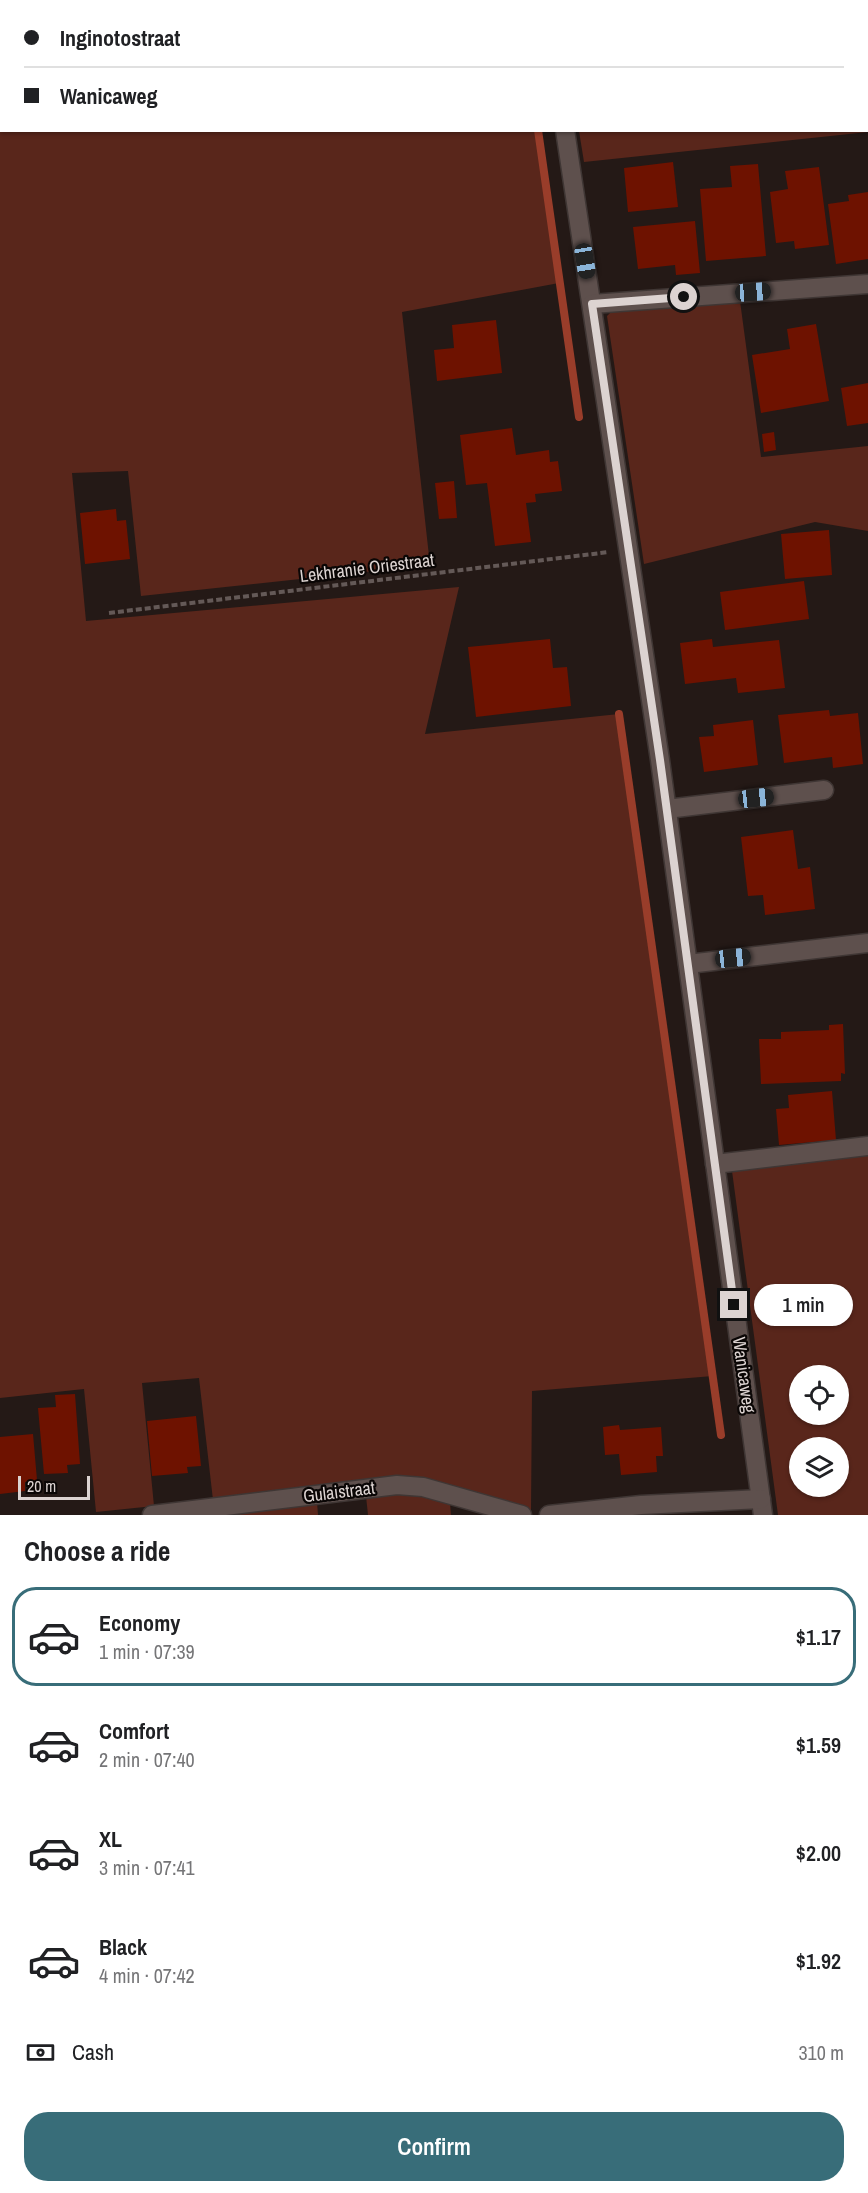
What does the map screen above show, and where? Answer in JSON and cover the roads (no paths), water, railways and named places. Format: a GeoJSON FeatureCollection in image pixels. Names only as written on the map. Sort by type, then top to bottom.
{"type":"FeatureCollection","features":[{"type":"Feature","properties":{"kind":"street","name":"Wanicaweg"},"geometry":{"type":"LineString","coordinates":[[565,132],[667,809],[762,1507]]}},
{"type":"Feature","properties":{"kind":"street"},"geometry":{"type":"LineString","coordinates":[[592,304],[868,284]]}},
{"type":"Feature","properties":{"kind":"street"},"geometry":{"type":"LineString","coordinates":[[667,809],[824,790]]}},
{"type":"Feature","properties":{"kind":"street"},"geometry":{"type":"LineString","coordinates":[[688,964],[868,943]]}},
{"type":"Feature","properties":{"kind":"street"},"geometry":{"type":"LineString","coordinates":[[715,1164],[868,1146]]}},
{"type":"Feature","properties":{"kind":"street","name":"Gulaistraat"},"geometry":{"type":"LineString","coordinates":[[153,1515],[397,1485],[423,1487],[522,1515]]}},
{"type":"Feature","properties":{"kind":"street"},"geometry":{"type":"LineString","coordinates":[[549,1515],[640,1505],[762,1507]]}},
{"type":"Feature","properties":{"kind":"waterway"},"geometry":{"type":"LineString","coordinates":[[538,132],[579,417]]}},
{"type":"Feature","properties":{"kind":"waterway"},"geometry":{"type":"LineString","coordinates":[[619,714],[721,1435]]}}]}
